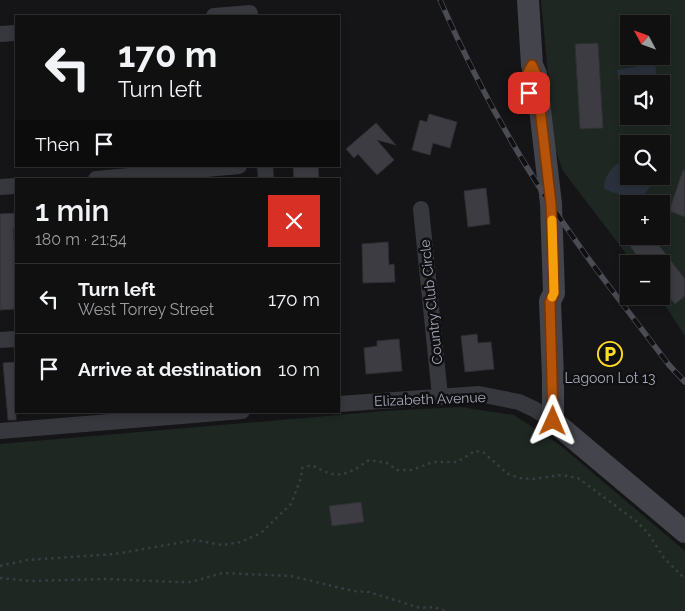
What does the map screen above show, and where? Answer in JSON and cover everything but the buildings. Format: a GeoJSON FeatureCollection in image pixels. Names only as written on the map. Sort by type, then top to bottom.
{"type":"FeatureCollection","features":[{"type":"Feature","properties":{"kind":"street"},"geometry":{"type":"LineString","coordinates":[[528,0],[532,65],[536,74],[551,204],[554,293],[550,302],[553,421]]}},
{"type":"Feature","properties":{"kind":"street"},"geometry":{"type":"LineString","coordinates":[[220,15],[250,10]]}},
{"type":"Feature","properties":{"kind":"street"},"geometry":{"type":"LineString","coordinates":[[0,34],[15,33]]}},
{"type":"Feature","properties":{"kind":"street"},"geometry":{"type":"LineString","coordinates":[[107,178],[228,167]]}},
{"type":"Feature","properties":{"kind":"street"},"geometry":{"type":"LineString","coordinates":[[0,187],[15,186]]}},
{"type":"Feature","properties":{"kind":"street","name":"Country Club Circle"},"geometry":{"type":"LineString","coordinates":[[421,209],[440,396]]}},
{"type":"Feature","properties":{"kind":"street"},"geometry":{"type":"LineString","coordinates":[[0,340],[15,339]]}},
{"type":"Feature","properties":{"kind":"street","name":"Elizabeth Avenue"},"geometry":{"type":"LineString","coordinates":[[340,404],[479,394],[501,397],[534,409],[553,421],[685,532]]}},
{"type":"Feature","properties":{"kind":"street"},"geometry":{"type":"LineString","coordinates":[[0,431],[218,413]]}},
{"type":"Feature","properties":{"kind":"path"},"geometry":{"type":"LineString","coordinates":[[0,566],[27,560],[115,554],[195,540],[222,545],[241,542],[261,533],[291,504],[301,478],[302,468],[312,465],[325,473],[335,476],[351,473],[369,460],[387,463],[397,470],[412,470],[433,462],[457,462],[475,451],[483,452],[508,474],[520,478],[533,480],[561,475],[578,478],[636,521],[648,533],[664,558],[685,580]]}},
{"type":"Feature","properties":{"kind":"path"},"geometry":{"type":"LineString","coordinates":[[0,578],[191,582],[222,573],[290,576],[313,580],[352,592],[369,592],[420,608],[434,607],[445,611]]}},
{"type":"Feature","properties":{"kind":"shaded area"},"geometry":{"type":"Polygon","coordinates":[[[541,0],[685,0],[685,336],[665,305],[670,305],[670,255],[627,255],[563,171],[555,149],[541,0]]]}},
{"type":"Feature","properties":{"kind":"shaded area"},"geometry":{"type":"Polygon","coordinates":[[[655,65],[657,75],[620,75],[620,90],[617,70],[655,65]]]}},
{"type":"Feature","properties":{"kind":"shaded area"},"geometry":{"type":"Polygon","coordinates":[[[619,162],[620,185],[651,185],[645,193],[642,195],[620,195],[604,189],[604,183],[608,174],[619,162]]]}},
{"type":"Feature","properties":{"kind":"shaded area"},"geometry":{"type":"Polygon","coordinates":[[[461,407],[514,415],[560,445],[685,551],[685,611],[0,611],[0,444],[385,411],[461,407]]]}},
{"type":"Feature","properties":{"kind":"railway"},"geometry":{"type":"LineString","coordinates":[[440,0],[486,95],[539,186],[600,275],[669,365],[685,382]]}},
{"type":"Feature","properties":{"kind":"slow traffic"},"geometry":{"type":"LineString","coordinates":[[552,220],[554,293],[552,297]]}},
{"type":"Feature","properties":{"kind":"place","name":"Lagoon Lot 13"},"geometry":{"type":"Point","coordinates":[610,354]}},
{"type":"Feature","properties":{"kind":"route"},"geometry":{"type":"LineString","coordinates":[[529,93],[527,75],[532,65],[536,74],[551,204],[554,293],[550,302],[553,421]]}}]}
